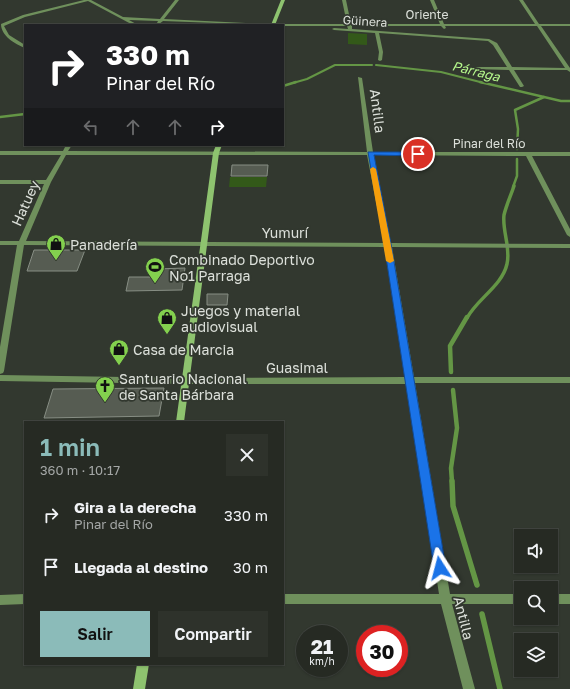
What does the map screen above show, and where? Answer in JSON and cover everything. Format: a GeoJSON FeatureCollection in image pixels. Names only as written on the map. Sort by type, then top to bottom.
{"type":"FeatureCollection","features":[{"type":"Feature","properties":{"kind":"main road"},"geometry":{"type":"LineString","coordinates":[[273,24],[283,0]]}},
{"type":"Feature","properties":{"kind":"main road"},"geometry":{"type":"LineString","coordinates":[[180,421],[203,245],[216,153],[219,146]]}},
{"type":"Feature","properties":{"kind":"main road"},"geometry":{"type":"LineString","coordinates":[[139,689],[143,665]]}},
{"type":"Feature","properties":{"kind":"street"},"geometry":{"type":"LineString","coordinates":[[24,46],[8,37],[3,30],[2,24],[24,16],[89,0],[134,24]]}},
{"type":"Feature","properties":{"kind":"street"},"geometry":{"type":"LineString","coordinates":[[159,24],[177,0]]}},
{"type":"Feature","properties":{"kind":"street"},"geometry":{"type":"LineString","coordinates":[[344,0],[350,30]]}},
{"type":"Feature","properties":{"kind":"street"},"geometry":{"type":"LineString","coordinates":[[432,0],[447,36]]}},
{"type":"Feature","properties":{"kind":"street"},"geometry":{"type":"LineString","coordinates":[[522,0],[569,69]]}},
{"type":"Feature","properties":{"kind":"street"},"geometry":{"type":"LineString","coordinates":[[122,18],[247,24]]}},
{"type":"Feature","properties":{"kind":"street","name":"Oriente"},"geometry":{"type":"LineString","coordinates":[[284,25],[570,25]]}},
{"type":"Feature","properties":{"kind":"street","name":"Güinera"},"geometry":{"type":"LineString","coordinates":[[284,25],[447,36],[492,41],[510,68]]}},
{"type":"Feature","properties":{"kind":"street"},"geometry":{"type":"LineString","coordinates":[[377,32],[381,52],[380,60]]}},
{"type":"Feature","properties":{"kind":"street"},"geometry":{"type":"LineString","coordinates":[[474,68],[569,69]]}},
{"type":"Feature","properties":{"kind":"street"},"geometry":{"type":"LineString","coordinates":[[510,68],[522,86]]}},
{"type":"Feature","properties":{"kind":"street","name":"Antilla"},"geometry":{"type":"LineString","coordinates":[[360,78],[370,154],[388,244],[445,599],[469,689]]}},
{"type":"Feature","properties":{"kind":"street","name":"Hatuey"},"geometry":{"type":"LineString","coordinates":[[0,371],[22,244],[48,182],[68,146]]}},
{"type":"Feature","properties":{"kind":"street","name":"Pinar del Río"},"geometry":{"type":"LineString","coordinates":[[0,152],[570,154]]}},
{"type":"Feature","properties":{"kind":"street"},"geometry":{"type":"LineString","coordinates":[[528,154],[570,235]]}},
{"type":"Feature","properties":{"kind":"street"},"geometry":{"type":"LineString","coordinates":[[0,182],[48,182]]}},
{"type":"Feature","properties":{"kind":"street","name":"Yumurí"},"geometry":{"type":"LineString","coordinates":[[0,243],[570,246]]}},
{"type":"Feature","properties":{"kind":"street","name":"Guasimal"},"geometry":{"type":"LineString","coordinates":[[0,378],[186,381],[570,380]]}},
{"type":"Feature","properties":{"kind":"street"},"geometry":{"type":"LineString","coordinates":[[284,599],[514,599]]}},
{"type":"Feature","properties":{"kind":"street"},"geometry":{"type":"LineString","coordinates":[[558,599],[570,599]]}},
{"type":"Feature","properties":{"kind":"street"},"geometry":{"type":"LineString","coordinates":[[0,600],[24,600]]}},
{"type":"Feature","properties":{"kind":"green space"},"geometry":{"type":"Polygon","coordinates":[[[348,33],[367,34],[367,45],[348,44],[348,33]]]}},
{"type":"Feature","properties":{"kind":"green space"},"geometry":{"type":"Polygon","coordinates":[[[230,177],[267,177],[266,187],[229,187],[230,177]]]}},
{"type":"Feature","properties":{"kind":"building"},"geometry":{"type":"Polygon","coordinates":[[[232,165],[268,165],[267,176],[231,176],[232,165]]]}},
{"type":"Feature","properties":{"kind":"building","name":"Panadería"},"geometry":{"type":"Polygon","coordinates":[[[34,250],[85,250],[77,271],[27,271],[34,250]]]}},
{"type":"Feature","properties":{"kind":"building","name":"Combinado Deportivo No1 Parraga"},"geometry":{"type":"Polygon","coordinates":[[[185,268],[182,290],[126,291],[129,277],[154,277],[156,269],[185,268]]]}},
{"type":"Feature","properties":{"kind":"building"},"geometry":{"type":"Polygon","coordinates":[[[207,294],[228,294],[227,305],[207,305],[207,294]]]}},
{"type":"Feature","properties":{"kind":"building","name":"Santuario Nacional de Santa Bárbara"},"geometry":{"type":"Polygon","coordinates":[[[164,388],[159,416],[44,418],[53,389],[164,388]]]}},
{"type":"Feature","properties":{"kind":"waterway","name":"Párraga"},"geometry":{"type":"LineString","coordinates":[[293,83],[307,79],[335,65],[372,65]]}},
{"type":"Feature","properties":{"kind":"waterway","name":"Párraga"},"geometry":{"type":"LineString","coordinates":[[376,65],[441,72],[481,82]]}},
{"type":"Feature","properties":{"kind":"waterway","name":"Párraga"},"geometry":{"type":"LineString","coordinates":[[284,86],[296,82]]}},
{"type":"Feature","properties":{"kind":"waterway","name":"Párraga"},"geometry":{"type":"LineString","coordinates":[[481,82],[544,97]]}},
{"type":"Feature","properties":{"kind":"waterway"},"geometry":{"type":"LineString","coordinates":[[517,149],[518,129],[515,110],[544,97]]}},
{"type":"Feature","properties":{"kind":"waterway","name":"Párraga"},"geometry":{"type":"LineString","coordinates":[[544,97],[561,101],[570,101]]}},
{"type":"Feature","properties":{"kind":"waterway","name":"Párraga"},"geometry":{"type":"LineString","coordinates":[[0,117],[24,114]]}},
{"type":"Feature","properties":{"kind":"waterway"},"geometry":{"type":"LineString","coordinates":[[513,187],[517,176],[517,159]]}},
{"type":"Feature","properties":{"kind":"waterway"},"geometry":{"type":"LineString","coordinates":[[467,318],[471,311],[495,286],[507,264],[508,252],[504,227],[504,215],[514,186]]}},
{"type":"Feature","properties":{"kind":"waterway"},"geometry":{"type":"LineString","coordinates":[[451,372],[450,346],[467,317]]}},
{"type":"Feature","properties":{"kind":"waterway"},"geometry":{"type":"LineString","coordinates":[[452,482],[451,468],[457,428],[453,390]]}},
{"type":"Feature","properties":{"kind":"waterway"},"geometry":{"type":"LineString","coordinates":[[452,481],[453,506],[477,585]]}},
{"type":"Feature","properties":{"kind":"waterway"},"geometry":{"type":"LineString","coordinates":[[482,614],[500,689]]}},
{"type":"Feature","properties":{"kind":"slow traffic"},"geometry":{"type":"LineString","coordinates":[[373,169],[390,261]]}},
{"type":"Feature","properties":{"kind":"place","name":"Panadería"},"geometry":{"type":"Point","coordinates":[56,261]}},
{"type":"Feature","properties":{"kind":"place","name":"Combinado Deportivo No1 Parraga"},"geometry":{"type":"Point","coordinates":[155,284]}},
{"type":"Feature","properties":{"kind":"place","name":"Juegos y material audiovisual"},"geometry":{"type":"Point","coordinates":[167,335]}},
{"type":"Feature","properties":{"kind":"place","name":"Casa de Marcia"},"geometry":{"type":"Point","coordinates":[119,366]}},
{"type":"Feature","properties":{"kind":"place","name":"Santuario Nacional de Santa Bárbara"},"geometry":{"type":"Point","coordinates":[105,403]}},
{"type":"Feature","properties":{"kind":"route"},"geometry":{"type":"LineString","coordinates":[[418,154],[370,154],[388,244],[440,568]]}}]}
